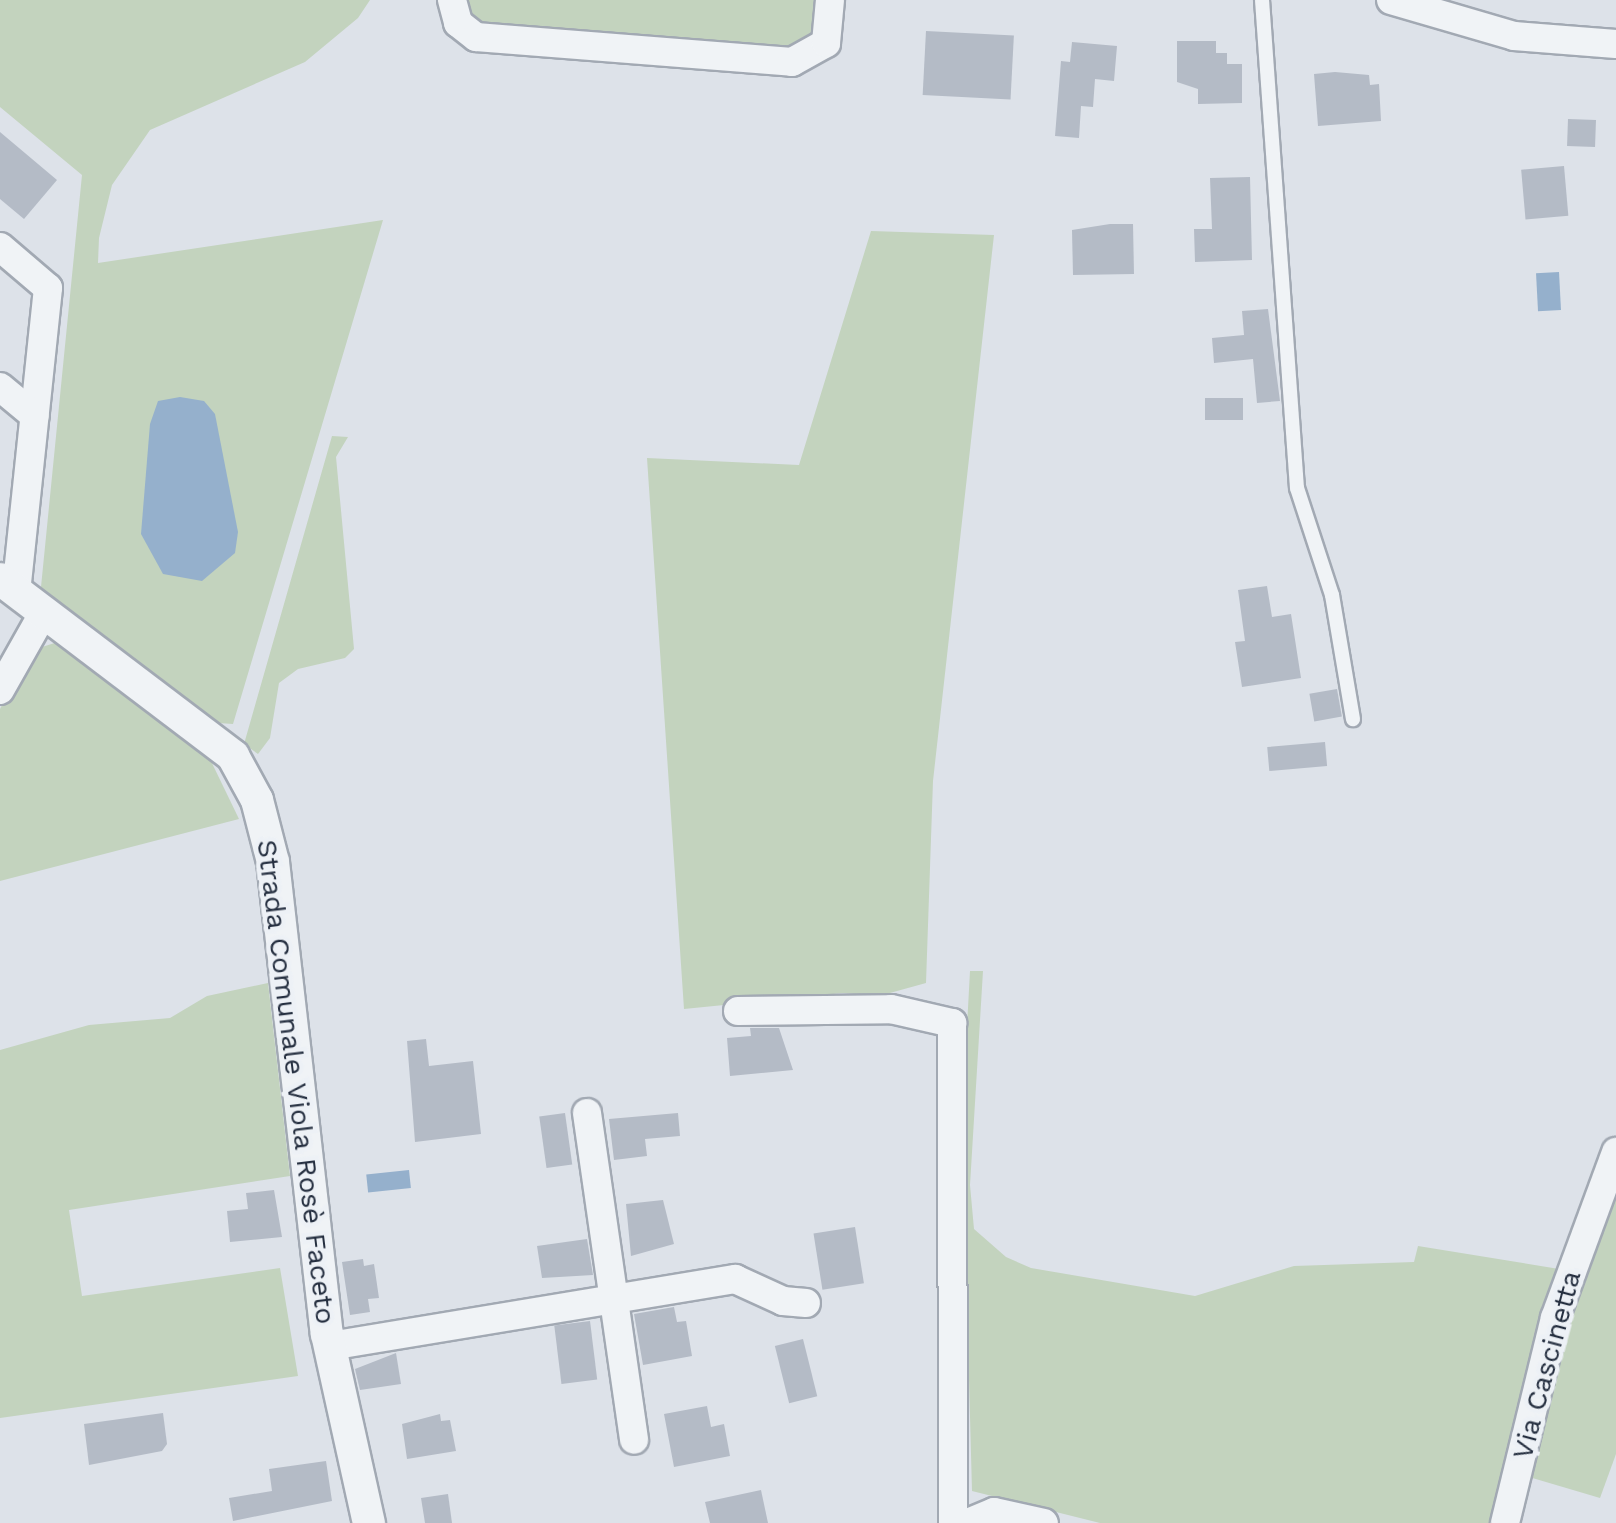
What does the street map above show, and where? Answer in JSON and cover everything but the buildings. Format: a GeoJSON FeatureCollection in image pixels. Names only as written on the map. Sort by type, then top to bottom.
{"type":"FeatureCollection","features":[{"type":"Feature","properties":{"kind":"street"},"geometry":{"type":"LineString","coordinates":[[452,0],[458,23],[476,37],[792,62],[826,43],[830,0]]}},
{"type":"Feature","properties":{"kind":"street"},"geometry":{"type":"LineString","coordinates":[[1390,0],[1514,36],[1616,44]]}},
{"type":"Feature","properties":{"kind":"street"},"geometry":{"type":"LineString","coordinates":[[0,247],[48,288],[35,416],[8,585]]}},
{"type":"Feature","properties":{"kind":"street"},"geometry":{"type":"LineString","coordinates":[[0,387],[35,416]]}},
{"type":"Feature","properties":{"kind":"street","name":"Strada Comunale Viola Rosè Faceto"},"geometry":{"type":"LineString","coordinates":[[8,585],[232,756],[257,800],[274,862],[330,1346],[369,1523]]}},
{"type":"Feature","properties":{"kind":"street"},"geometry":{"type":"LineString","coordinates":[[0,690],[44,612]]}},
{"type":"Feature","properties":{"kind":"street"},"geometry":{"type":"LineString","coordinates":[[738,1011],[891,1009],[952,1023],[953,1523]]}},
{"type":"Feature","properties":{"kind":"street"},"geometry":{"type":"LineString","coordinates":[[587,1113],[634,1440]]}},
{"type":"Feature","properties":{"kind":"street","name":"Via Cascinetta"},"geometry":{"type":"LineString","coordinates":[[1505,1523],[1555,1318],[1616,1152]]}},
{"type":"Feature","properties":{"kind":"street"},"geometry":{"type":"LineString","coordinates":[[330,1346],[734,1280],[783,1301],[806,1303]]}},
{"type":"Feature","properties":{"kind":"street"},"geometry":{"type":"LineString","coordinates":[[968,1523],[994,1512],[1044,1523]]}},
{"type":"Feature","properties":{"kind":"lane"},"geometry":{"type":"LineString","coordinates":[[1262,0],[1297,488],[1332,595],[1353,719]]}},
{"type":"Feature","properties":{"kind":"green space"},"geometry":{"type":"Polygon","coordinates":[[[0,0],[370,0],[358,18],[305,62],[150,130],[112,185],[99,238],[98,263],[383,220],[233,724],[218,723],[40,597],[82,175],[0,107],[0,0]]]}},
{"type":"Feature","properties":{"kind":"green space"},"geometry":{"type":"Polygon","coordinates":[[[466,0],[824,0],[824,28],[805,54],[472,29],[466,0]]]}},
{"type":"Feature","properties":{"kind":"green space"},"geometry":{"type":"Polygon","coordinates":[[[871,231],[994,235],[933,781],[926,983],[879,996],[843,993],[684,1009],[647,458],[799,465],[871,231]]]}},
{"type":"Feature","properties":{"kind":"green space"},"geometry":{"type":"Polygon","coordinates":[[[332,436],[348,437],[336,457],[354,649],[345,658],[298,669],[279,683],[270,738],[258,754],[244,744],[332,436]]]}},
{"type":"Feature","properties":{"kind":"green space"},"geometry":{"type":"Polygon","coordinates":[[[58,642],[209,757],[239,819],[0,881],[0,709],[29,651],[58,642]]]}},
{"type":"Feature","properties":{"kind":"green space"},"geometry":{"type":"Polygon","coordinates":[[[970,971],[983,971],[970,1185],[974,1229],[1006,1257],[1031,1268],[1195,1296],[1294,1266],[1414,1262],[1418,1246],[1559,1269],[1494,1523],[1100,1523],[972,1491],[962,1119],[970,971]]]}},
{"type":"Feature","properties":{"kind":"green space"},"geometry":{"type":"Polygon","coordinates":[[[268,983],[290,1176],[69,1210],[82,1296],[280,1268],[298,1376],[0,1418],[0,1050],[89,1025],[170,1018],[207,996],[268,983]]]}},
{"type":"Feature","properties":{"kind":"green space"},"geometry":{"type":"Polygon","coordinates":[[[1616,1184],[1616,1454],[1600,1498],[1522,1475],[1576,1290],[1616,1184]]]}},
{"type":"Feature","properties":{"kind":"water"},"geometry":{"type":"Polygon","coordinates":[[[1559,272],[1561,310],[1538,311],[1536,273],[1559,272]]]}},
{"type":"Feature","properties":{"kind":"water"},"geometry":{"type":"Polygon","coordinates":[[[180,397],[204,401],[215,414],[238,532],[235,553],[202,581],[163,574],[141,534],[150,424],[158,401],[180,397]]]}},
{"type":"Feature","properties":{"kind":"water"},"geometry":{"type":"Polygon","coordinates":[[[409,1170],[411,1188],[368,1192],[366,1174],[409,1170]]]}}]}
